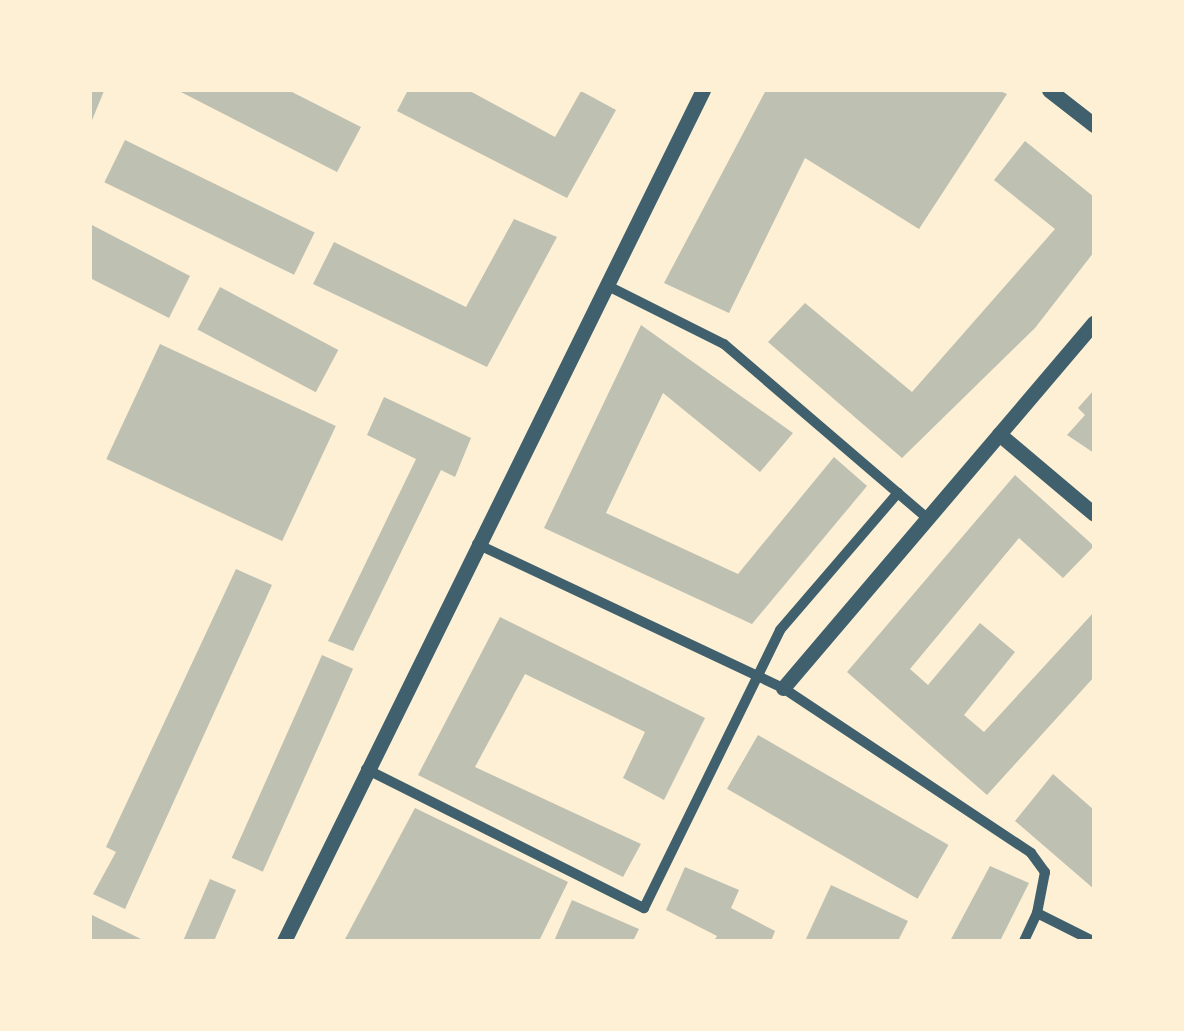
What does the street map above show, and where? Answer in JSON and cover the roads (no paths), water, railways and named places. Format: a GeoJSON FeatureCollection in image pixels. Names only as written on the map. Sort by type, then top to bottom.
{"type":"FeatureCollection","features":[{"type":"Feature","properties":{"kind":"street"},"geometry":{"type":"LineString","coordinates":[[284,941],[476,543],[703,90]]}},
{"type":"Feature","properties":{"kind":"street"},"geometry":{"type":"LineString","coordinates":[[1049,90],[1094,125]]}},
{"type":"Feature","properties":{"kind":"street"},"geometry":{"type":"LineString","coordinates":[[606,285],[724,344],[928,518]]}},
{"type":"Feature","properties":{"kind":"street"},"geometry":{"type":"LineString","coordinates":[[783,688],[1094,322]]}},
{"type":"Feature","properties":{"kind":"street"},"geometry":{"type":"LineString","coordinates":[[999,434],[1094,514]]}},
{"type":"Feature","properties":{"kind":"street"},"geometry":{"type":"LineString","coordinates":[[366,770],[644,908],[754,674],[780,630],[898,493]]}},
{"type":"Feature","properties":{"kind":"street"},"geometry":{"type":"LineString","coordinates":[[476,543],[783,688],[1032,853],[1045,872],[1038,913],[1024,941]]}},
{"type":"Feature","properties":{"kind":"street"},"geometry":{"type":"LineString","coordinates":[[1038,913],[1093,941]]}}]}
